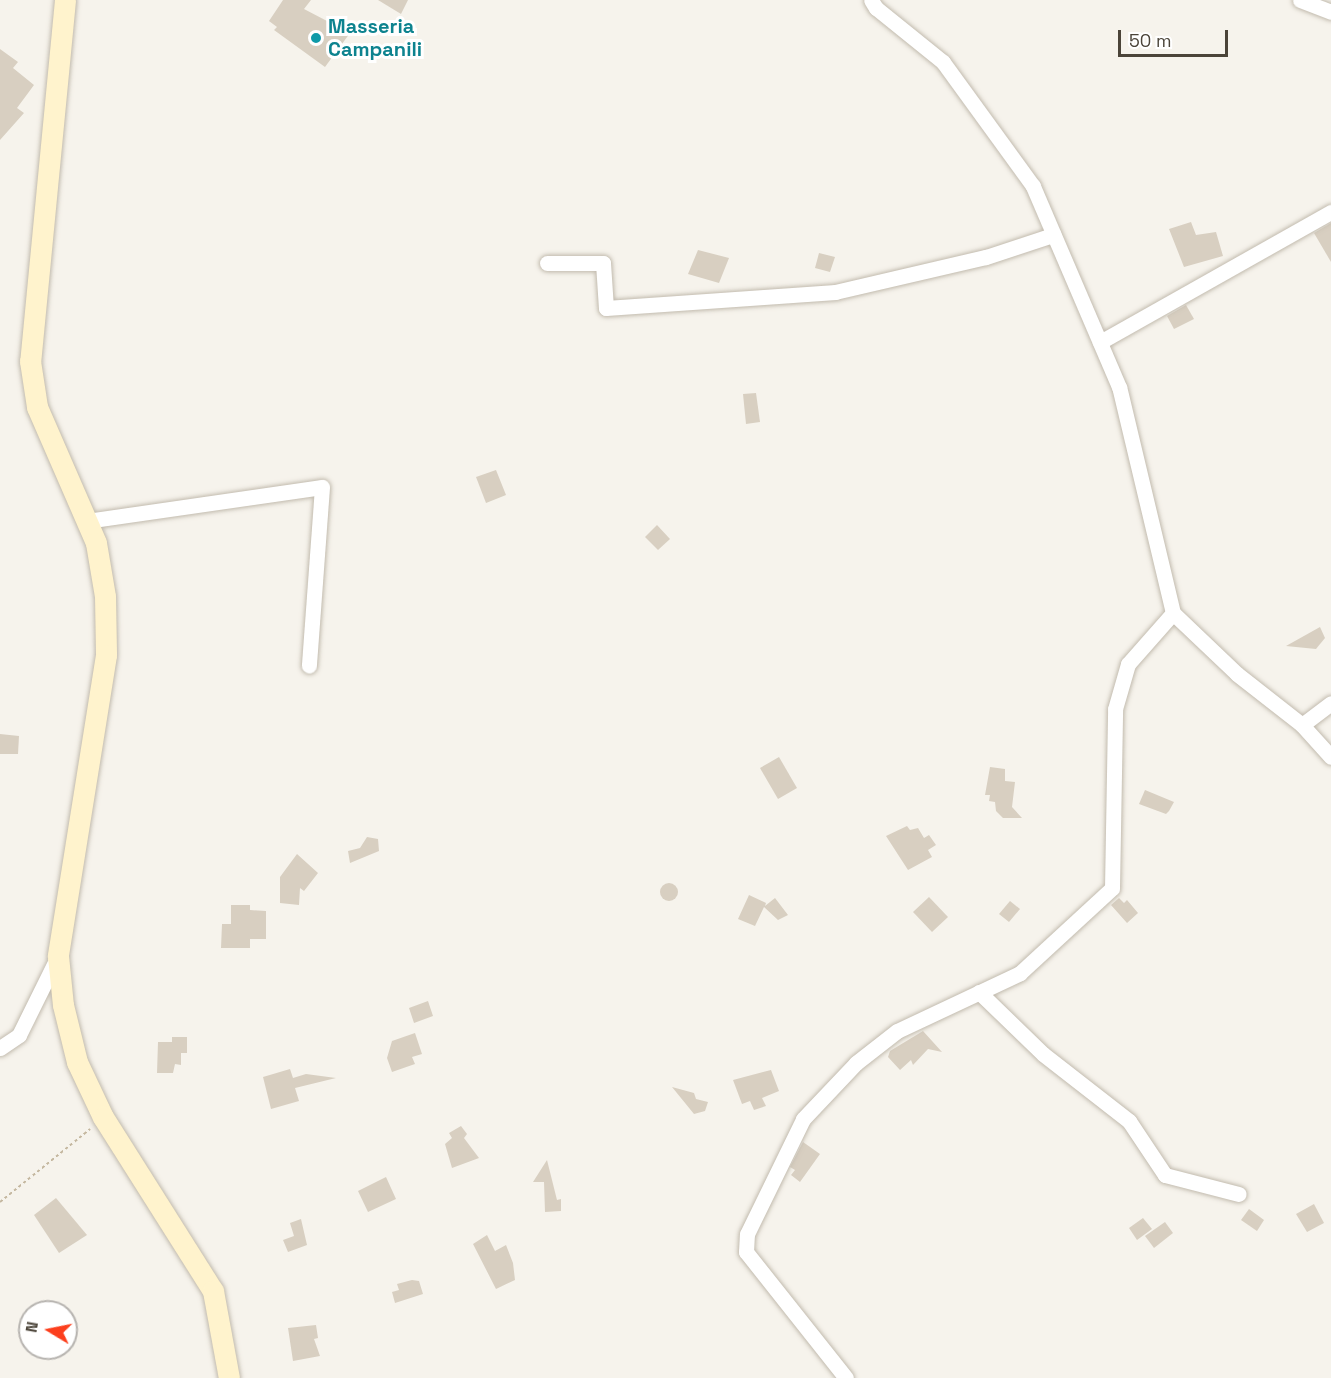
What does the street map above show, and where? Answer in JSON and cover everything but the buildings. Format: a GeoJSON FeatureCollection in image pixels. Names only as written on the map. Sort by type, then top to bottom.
{"type":"FeatureCollection","features":[{"type":"Feature","properties":{"kind":"main road"},"geometry":{"type":"LineString","coordinates":[[63,2],[30,361],[37,407],[96,543],[105,596],[106,655],[58,956],[63,1005],[77,1062],[103,1118],[213,1291],[229,1378]]}},
{"type":"Feature","properties":{"kind":"street"},"geometry":{"type":"LineString","coordinates":[[871,0],[876,8],[943,62],[1033,186],[1119,387],[1173,613],[1237,674],[1302,725],[1331,757]]}},
{"type":"Feature","properties":{"kind":"street"},"geometry":{"type":"LineString","coordinates":[[1300,0],[1331,12]]}},
{"type":"Feature","properties":{"kind":"street"},"geometry":{"type":"LineString","coordinates":[[1100,342],[1331,212]]}},
{"type":"Feature","properties":{"kind":"street"},"geometry":{"type":"LineString","coordinates":[[547,263],[603,263],[606,308],[617,308],[835,292],[986,257],[1053,235]]}},
{"type":"Feature","properties":{"kind":"street"},"geometry":{"type":"LineString","coordinates":[[86,521],[322,487],[309,666]]}},
{"type":"Feature","properties":{"kind":"street"},"geometry":{"type":"LineString","coordinates":[[846,1378],[746,1252],[747,1234],[803,1119],[856,1063],[897,1030],[1020,973],[1112,888],[1115,710],[1128,664],[1173,613]]}},
{"type":"Feature","properties":{"kind":"street"},"geometry":{"type":"LineString","coordinates":[[1302,725],[1331,703]]}},
{"type":"Feature","properties":{"kind":"street"},"geometry":{"type":"LineString","coordinates":[[0,1048],[19,1035],[58,956]]}},
{"type":"Feature","properties":{"kind":"street"},"geometry":{"type":"LineString","coordinates":[[979,992],[1043,1054],[1129,1121],[1165,1175],[1239,1194]]}},
{"type":"Feature","properties":{"kind":"path"},"geometry":{"type":"LineString","coordinates":[[0,1202],[103,1118]]}},
{"type":"Feature","properties":{"kind":"place","name":"Masseria Campanili"},"geometry":{"type":"Point","coordinates":[316,38]}}]}
